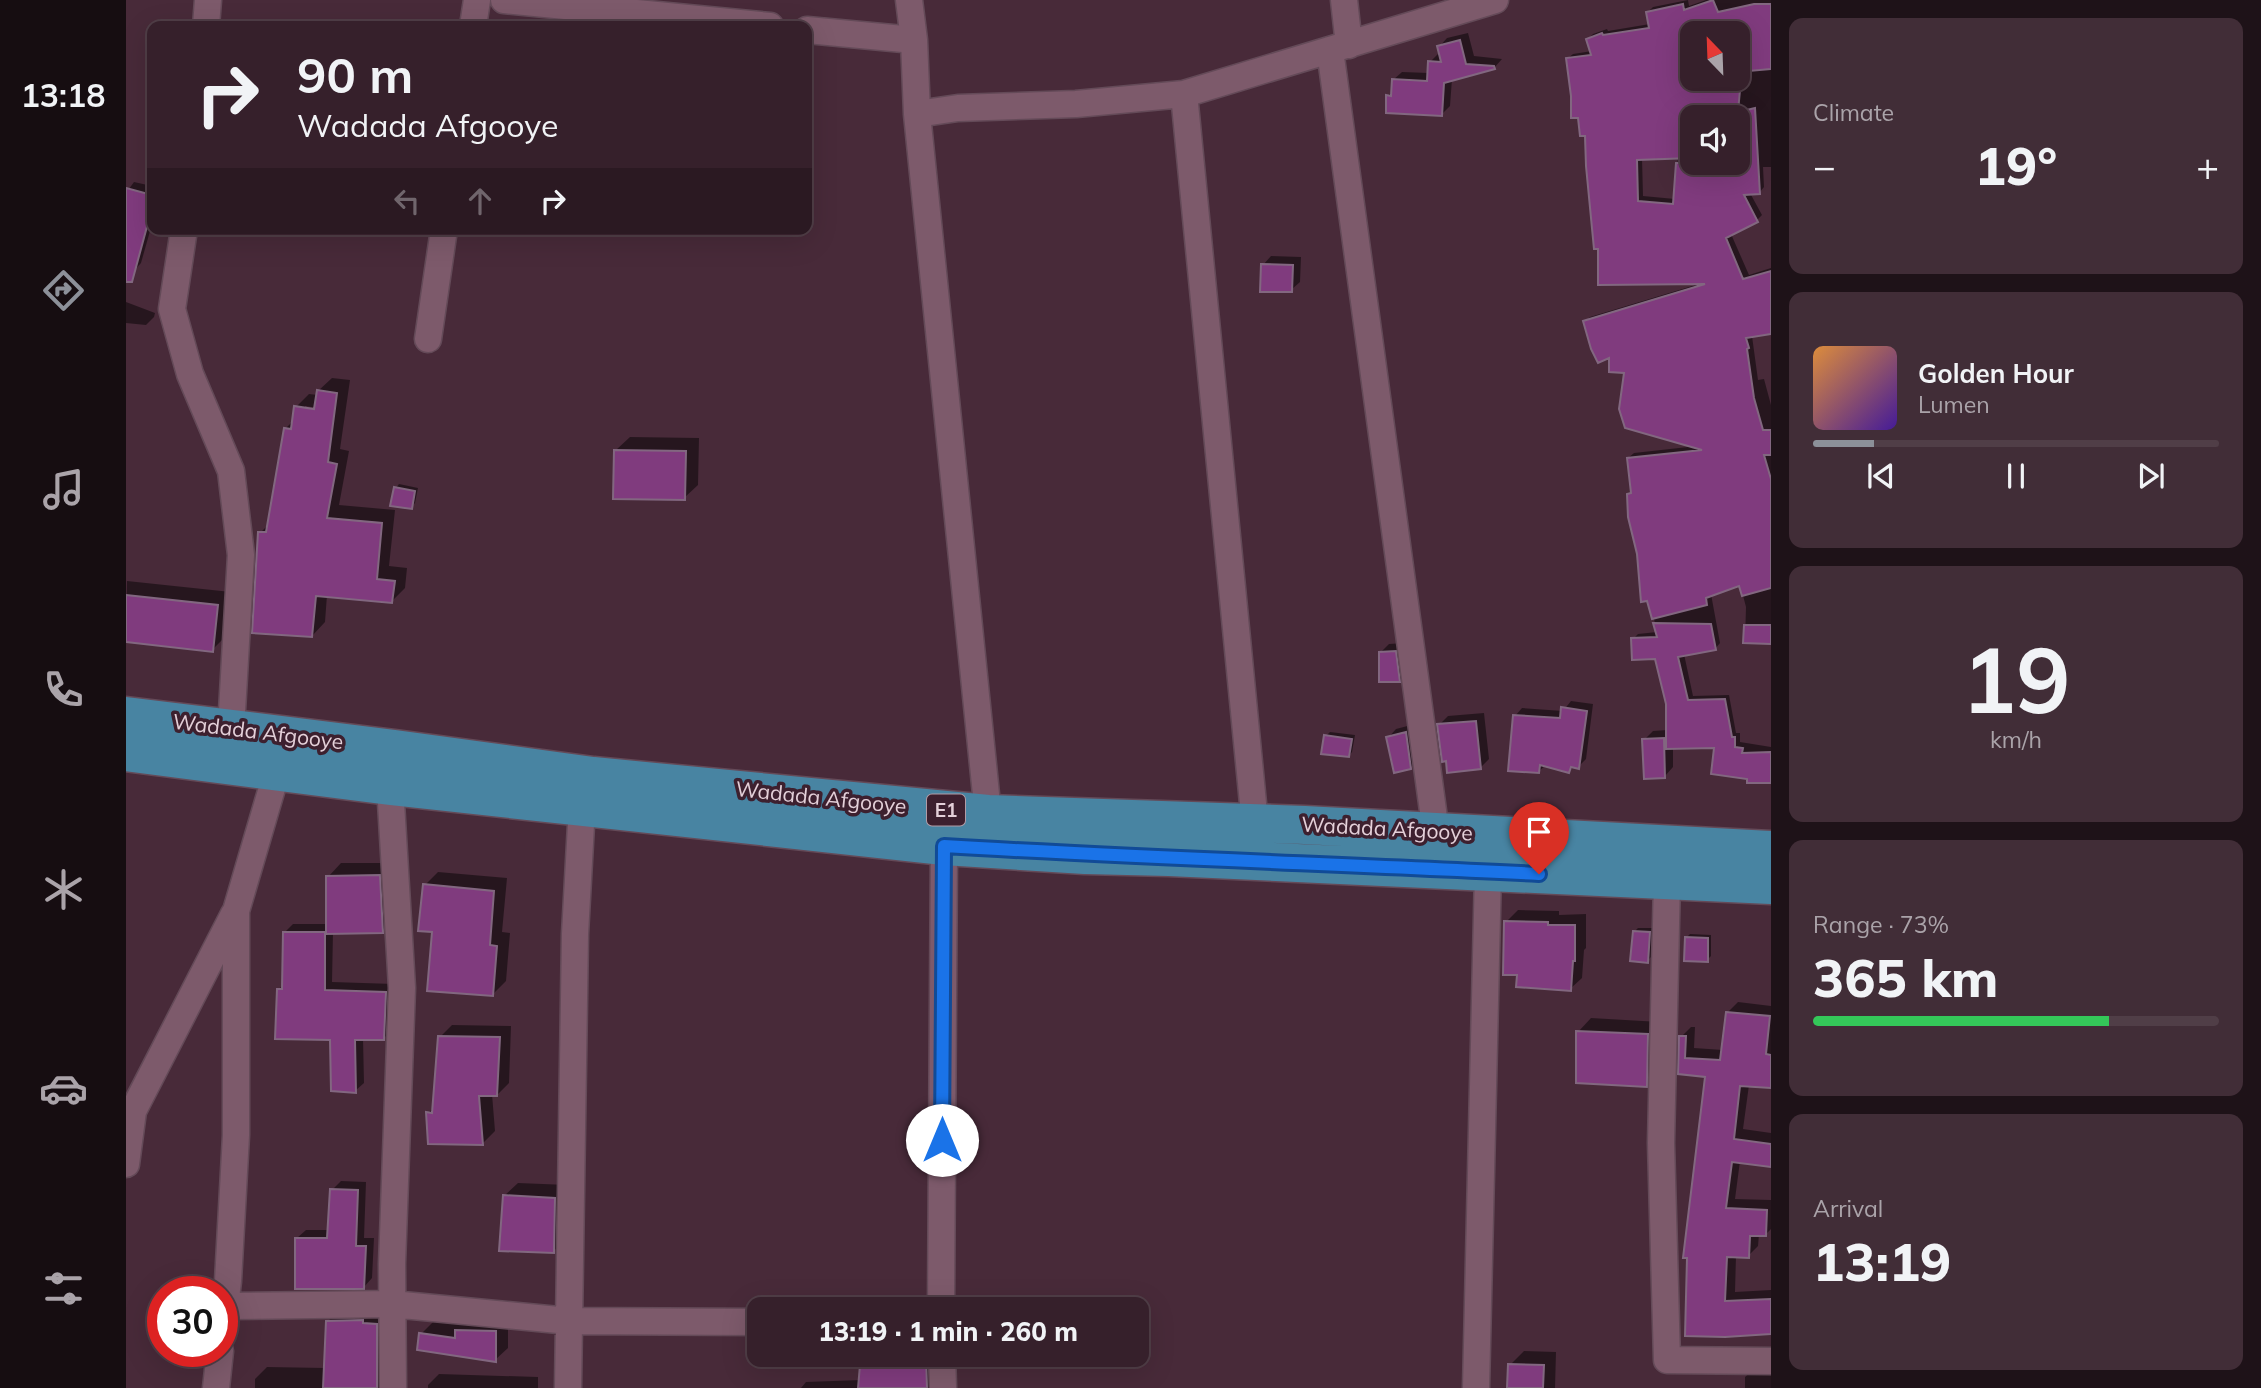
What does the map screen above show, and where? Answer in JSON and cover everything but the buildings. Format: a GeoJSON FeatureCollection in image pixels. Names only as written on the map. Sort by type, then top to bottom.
{"type":"FeatureCollection","features":[{"type":"Feature","properties":{"kind":"highway","name":"Wadada Afgooye"},"geometry":{"type":"LineString","coordinates":[[126,716],[593,776],[988,814],[1482,834],[1771,850]]}},
{"type":"Feature","properties":{"kind":"highway","name":"Wadada Afgooye"},"geometry":{"type":"LineString","coordinates":[[126,752],[390,786],[944,846],[1084,855],[1169,856],[1771,885]]}},
{"type":"Feature","properties":{"kind":"street"},"geometry":{"type":"LineString","coordinates":[[206,21],[208,0]]}},
{"type":"Feature","properties":{"kind":"street"},"geometry":{"type":"LineString","coordinates":[[474,21],[477,0]]}},
{"type":"Feature","properties":{"kind":"street"},"geometry":{"type":"LineString","coordinates":[[504,0],[719,21]]}},
{"type":"Feature","properties":{"kind":"street"},"geometry":{"type":"LineString","coordinates":[[909,0],[914,40],[917,114],[988,814]]}},
{"type":"Feature","properties":{"kind":"street"},"geometry":{"type":"LineString","coordinates":[[1344,0],[1339,47],[1436,833]]}},
{"type":"Feature","properties":{"kind":"street"},"geometry":{"type":"LineString","coordinates":[[917,114],[958,108],[1076,104],[1184,94],[1494,0]]}},
{"type":"Feature","properties":{"kind":"street"},"geometry":{"type":"LineString","coordinates":[[812,30],[914,40]]}},
{"type":"Feature","properties":{"kind":"street"},"geometry":{"type":"LineString","coordinates":[[1184,94],[1255,824]]}},
{"type":"Feature","properties":{"kind":"street"},"geometry":{"type":"LineString","coordinates":[[183,235],[172,309],[190,374],[231,471],[241,555],[231,728]]}},
{"type":"Feature","properties":{"kind":"street"},"geometry":{"type":"LineString","coordinates":[[428,339],[443,235]]}},
{"type":"Feature","properties":{"kind":"street"},"geometry":{"type":"LineString","coordinates":[[126,1164],[133,1111],[236,911],[277,771]]}},
{"type":"Feature","properties":{"kind":"street"},"geometry":{"type":"LineString","coordinates":[[390,786],[402,988],[393,1388]]}},
{"type":"Feature","properties":{"kind":"street"},"geometry":{"type":"LineString","coordinates":[[568,1388],[575,934],[582,806]]}},
{"type":"Feature","properties":{"kind":"street"},"geometry":{"type":"LineString","coordinates":[[941,1297],[944,846]]}},
{"type":"Feature","properties":{"kind":"street"},"geometry":{"type":"LineString","coordinates":[[1476,1388],[1488,872]]}},
{"type":"Feature","properties":{"kind":"street"},"geometry":{"type":"LineString","coordinates":[[1667,880],[1661,1143],[1667,1360],[1771,1361]]}},
{"type":"Feature","properties":{"kind":"street"},"geometry":{"type":"LineString","coordinates":[[227,1276],[236,1135],[236,911]]}},
{"type":"Feature","properties":{"kind":"street"},"geometry":{"type":"LineString","coordinates":[[238,1306],[393,1304],[569,1321],[747,1322]]}},
{"type":"Feature","properties":{"kind":"street"},"geometry":{"type":"LineString","coordinates":[[216,1388],[218,1367]]}},
{"type":"Feature","properties":{"kind":"street"},"geometry":{"type":"LineString","coordinates":[[942,1367],[943,1388]]}},
{"type":"Feature","properties":{"kind":"route"},"geometry":{"type":"LineString","coordinates":[[942,1140],[944,846],[1084,855],[1169,856],[1539,874]]}}]}
